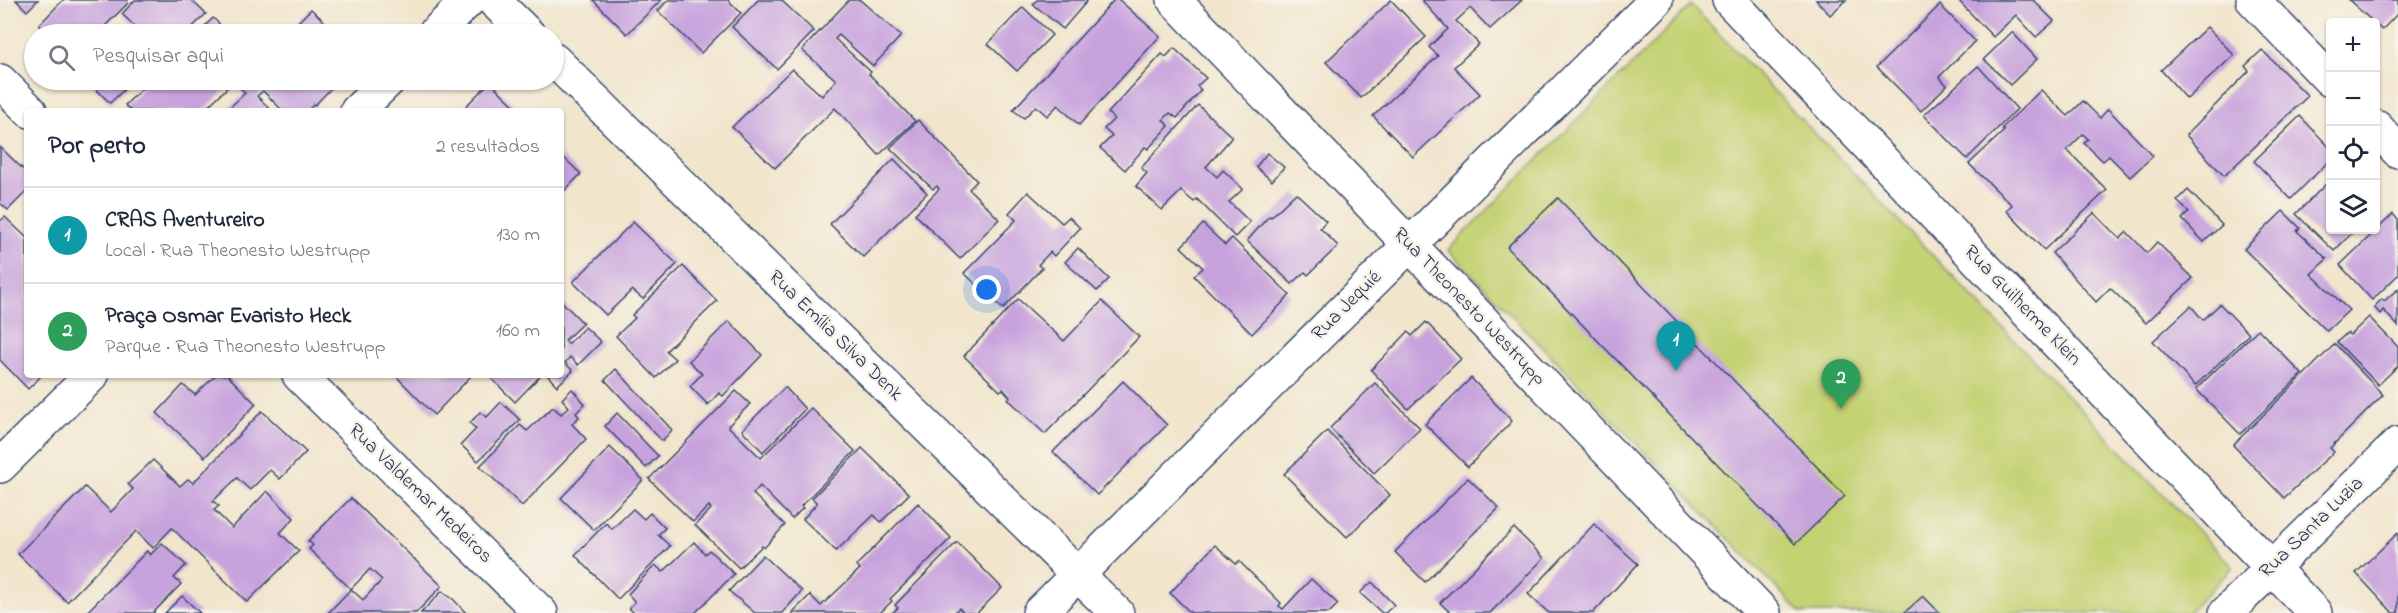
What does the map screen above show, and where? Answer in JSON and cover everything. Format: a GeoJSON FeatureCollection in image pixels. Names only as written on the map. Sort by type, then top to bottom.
{"type":"FeatureCollection","features":[{"type":"Feature","properties":{"kind":"street"},"geometry":{"type":"LineString","coordinates":[[444,24],[469,0]]}},
{"type":"Feature","properties":{"kind":"street"},"geometry":{"type":"LineString","coordinates":[[493,0],[518,24]]}},
{"type":"Feature","properties":{"kind":"street","name":"Rua Theonesto Westrupp"},"geometry":{"type":"LineString","coordinates":[[1174,0],[1764,613]]}},
{"type":"Feature","properties":{"kind":"street","name":"Rua Jequié"},"geometry":{"type":"LineString","coordinates":[[1039,613],[1656,0]]}},
{"type":"Feature","properties":{"kind":"street","name":"Rua Guilherme Klein"},"geometry":{"type":"LineString","coordinates":[[1729,0],[2315,613]]}},
{"type":"Feature","properties":{"kind":"street"},"geometry":{"type":"LineString","coordinates":[[2253,0],[2326,75]]}},
{"type":"Feature","properties":{"kind":"street","name":"Rua Emília Silva Denk"},"geometry":{"type":"LineString","coordinates":[[564,70],[1117,613]]}},
{"type":"Feature","properties":{"kind":"street"},"geometry":{"type":"LineString","coordinates":[[0,81],[27,108]]}},
{"type":"Feature","properties":{"kind":"street"},"geometry":{"type":"LineString","coordinates":[[360,108],[379,90]]}},
{"type":"Feature","properties":{"kind":"street"},"geometry":{"type":"LineString","coordinates":[[2380,131],[2398,151]]}},
{"type":"Feature","properties":{"kind":"street"},"geometry":{"type":"LineString","coordinates":[[0,466],[89,378]]}},
{"type":"Feature","properties":{"kind":"street","name":"Rua Valdemar Medeiros"},"geometry":{"type":"LineString","coordinates":[[302,378],[541,613]]}},
{"type":"Feature","properties":{"kind":"street","name":"Rua Santa Luzia"},"geometry":{"type":"LineString","coordinates":[[2226,613],[2398,444]]}},
{"type":"Feature","properties":{"kind":"green space"},"geometry":{"type":"Polygon","coordinates":[[[1691,5],[2233,567],[2188,613],[1801,613],[1448,250],[1691,5]]]}},
{"type":"Feature","properties":{"kind":"building"},"geometry":{"type":"Polygon","coordinates":[[[16,0],[38,0],[27,11],[16,0]]]}},
{"type":"Feature","properties":{"kind":"building"},"geometry":{"type":"Polygon","coordinates":[[[63,0],[128,0],[127,4],[107,24],[40,24],[63,0]]]}},
{"type":"Feature","properties":{"kind":"building"},"geometry":{"type":"Polygon","coordinates":[[[135,0],[191,0],[206,14],[196,24],[132,24],[122,14],[135,0]]]}},
{"type":"Feature","properties":{"kind":"building"},"geometry":{"type":"Polygon","coordinates":[[[593,0],[661,0],[627,34],[593,0]]]}},
{"type":"Feature","properties":{"kind":"building"},"geometry":{"type":"Polygon","coordinates":[[[668,0],[728,0],[741,13],[701,53],[658,11],[668,0]]]}},
{"type":"Feature","properties":{"kind":"building"},"geometry":{"type":"Polygon","coordinates":[[[758,0],[781,0],[814,31],[777,69],[732,27],[758,0]]]}},
{"type":"Feature","properties":{"kind":"building"},"geometry":{"type":"Polygon","coordinates":[[[849,0],[860,0],[901,36],[873,66],[839,35],[835,39],[871,72],[869,74],[915,121],[879,155],[835,108],[775,168],[732,127],[792,69],[822,96],[836,80],[802,50],[849,0]]]}},
{"type":"Feature","properties":{"kind":"building"},"geometry":{"type":"Polygon","coordinates":[[[1037,0],[1088,0],[1063,29],[1033,4],[1037,0]]]}},
{"type":"Feature","properties":{"kind":"building"},"geometry":{"type":"Polygon","coordinates":[[[1114,0],[1119,0],[1160,36],[1079,125],[1058,105],[1047,116],[1036,106],[1024,118],[1013,110],[1114,0]]]}},
{"type":"Feature","properties":{"kind":"building"},"geometry":{"type":"Polygon","coordinates":[[[1391,0],[1426,37],[1361,98],[1326,62],[1391,0]]]}},
{"type":"Feature","properties":{"kind":"building"},"geometry":{"type":"Polygon","coordinates":[[[1422,0],[1522,0],[1490,29],[1470,8],[1456,21],[1479,44],[1454,67],[1480,94],[1413,157],[1373,116],[1438,56],[1429,47],[1448,29],[1422,0]]]}},
{"type":"Feature","properties":{"kind":"building"},"geometry":{"type":"Polygon","coordinates":[[[1816,0],[1846,0],[1830,15],[1816,0]]]}},
{"type":"Feature","properties":{"kind":"building"},"geometry":{"type":"Polygon","coordinates":[[[1958,0],[2033,0],[2054,21],[2036,37],[2016,15],[1993,37],[1958,0]]]}},
{"type":"Feature","properties":{"kind":"building"},"geometry":{"type":"Polygon","coordinates":[[[2349,0],[2398,0],[2398,13],[2382,30],[2380,18],[2369,18],[2349,0]]]}},
{"type":"Feature","properties":{"kind":"building"},"geometry":{"type":"Polygon","coordinates":[[[1940,5],[1975,41],[1939,77],[1947,85],[1921,111],[1877,67],[1940,5]]]}},
{"type":"Feature","properties":{"kind":"building"},"geometry":{"type":"Polygon","coordinates":[[[1023,7],[1052,35],[1017,71],[988,44],[1023,7]]]}},
{"type":"Feature","properties":{"kind":"building"},"geometry":{"type":"Polygon","coordinates":[[[311,9],[327,24],[296,24],[311,9]]]}},
{"type":"Feature","properties":{"kind":"building"},"geometry":{"type":"Polygon","coordinates":[[[213,18],[219,24],[207,24],[213,18]]]}},
{"type":"Feature","properties":{"kind":"building"},"geometry":{"type":"Polygon","coordinates":[[[2207,27],[2234,55],[2187,99],[2161,70],[2207,27]]]}},
{"type":"Feature","properties":{"kind":"building"},"geometry":{"type":"Polygon","coordinates":[[[2012,32],[2037,59],[2010,85],[1984,59],[2012,32]]]}},
{"type":"Feature","properties":{"kind":"building"},"geometry":{"type":"Polygon","coordinates":[[[1174,48],[1206,78],[1197,86],[1201,90],[1177,118],[1170,113],[1163,120],[1169,126],[1148,149],[1145,147],[1125,170],[1100,148],[1112,136],[1104,129],[1114,119],[1108,113],[1162,54],[1166,57],[1174,48]]]}},
{"type":"Feature","properties":{"kind":"building"},"geometry":{"type":"Polygon","coordinates":[[[2262,50],[2308,96],[2224,176],[2186,135],[2249,71],[2245,66],[2262,50]]]}},
{"type":"Feature","properties":{"kind":"building"},"geometry":{"type":"Polygon","coordinates":[[[1978,66],[2017,109],[1967,159],[1924,115],[1978,66]]]}},
{"type":"Feature","properties":{"kind":"building"},"geometry":{"type":"Polygon","coordinates":[[[97,90],[124,90],[110,103],[97,90]]]}},
{"type":"Feature","properties":{"kind":"building"},"geometry":{"type":"Polygon","coordinates":[[[141,90],[225,90],[206,108],[128,108],[125,105],[141,90]]]}},
{"type":"Feature","properties":{"kind":"building"},"geometry":{"type":"Polygon","coordinates":[[[242,90],[329,90],[310,108],[280,108],[263,91],[257,96],[269,108],[229,108],[245,93],[242,90]]]}},
{"type":"Feature","properties":{"kind":"building"},"geometry":{"type":"Polygon","coordinates":[[[482,90],[498,90],[517,108],[464,108],[482,90]]]}},
{"type":"Feature","properties":{"kind":"building"},"geometry":{"type":"Polygon","coordinates":[[[2041,90],[2068,116],[2083,101],[2100,118],[2108,109],[2153,156],[2130,177],[2109,156],[2103,161],[2084,143],[2088,139],[2083,134],[2067,150],[2107,190],[2044,250],[2006,210],[2012,205],[1969,164],[2004,131],[2002,128],[2041,90]]]}},
{"type":"Feature","properties":{"kind":"building"},"geometry":{"type":"Polygon","coordinates":[[[1198,105],[1232,137],[1206,167],[1217,177],[1223,170],[1243,189],[1229,202],[1250,222],[1235,237],[1197,199],[1194,202],[1181,191],[1162,210],[1136,186],[1147,173],[1141,168],[1198,105]]]}},
{"type":"Feature","properties":{"kind":"building"},"geometry":{"type":"Polygon","coordinates":[[[2300,116],[2326,144],[2326,164],[2291,199],[2254,161],[2300,116]]]}},
{"type":"Feature","properties":{"kind":"building"},"geometry":{"type":"Polygon","coordinates":[[[918,120],[977,181],[969,189],[999,219],[960,259],[915,214],[939,189],[937,186],[933,189],[890,148],[918,120]]]}},
{"type":"Feature","properties":{"kind":"building"},"geometry":{"type":"Polygon","coordinates":[[[0,147],[24,170],[24,194],[8,210],[0,203],[0,147]]]}},
{"type":"Feature","properties":{"kind":"building"},"geometry":{"type":"Polygon","coordinates":[[[1267,153],[1284,167],[1272,181],[1256,167],[1267,153]]]}},
{"type":"Feature","properties":{"kind":"building"},"geometry":{"type":"Polygon","coordinates":[[[564,158],[581,174],[564,191],[564,158]]]}},
{"type":"Feature","properties":{"kind":"building"},"geometry":{"type":"Polygon","coordinates":[[[894,159],[927,193],[863,257],[830,224],[894,159]]]}},
{"type":"Feature","properties":{"kind":"building"},"geometry":{"type":"Polygon","coordinates":[[[2326,184],[2326,234],[2351,234],[2334,251],[2296,214],[2326,184]]]}},
{"type":"Feature","properties":{"kind":"building"},"geometry":{"type":"Polygon","coordinates":[[[2188,190],[2222,225],[2204,242],[2182,219],[2189,212],[2177,201],[2188,190]]]}},
{"type":"Feature","properties":{"kind":"building"},"geometry":{"type":"Polygon","coordinates":[[[1028,192],[1062,223],[1069,217],[1080,228],[1054,256],[1050,252],[1038,265],[1042,268],[1003,309],[964,273],[1016,220],[1009,213],[1028,192]]]}},
{"type":"Feature","properties":{"kind":"building"},"geometry":{"type":"Polygon","coordinates":[[[1296,193],[1326,221],[1320,228],[1338,246],[1308,275],[1305,272],[1292,284],[1247,241],[1269,216],[1271,217],[1296,193]]]}},
{"type":"Feature","properties":{"kind":"building"},"geometry":{"type":"Polygon","coordinates":[[[1558,198],[1845,496],[1795,544],[1507,247],[1558,198]]]}},
{"type":"Feature","properties":{"kind":"building"},"geometry":{"type":"Polygon","coordinates":[[[2283,211],[2300,228],[2297,231],[2327,259],[2311,274],[2349,310],[2327,331],[2244,249],[2283,211]]]}},
{"type":"Feature","properties":{"kind":"building"},"geometry":{"type":"Polygon","coordinates":[[[2094,213],[2120,239],[2127,232],[2147,253],[2157,242],[2193,278],[2146,323],[2110,288],[2096,302],[2052,253],[2094,213]]]}},
{"type":"Feature","properties":{"kind":"building"},"geometry":{"type":"Polygon","coordinates":[[[2393,214],[2398,220],[2398,275],[2372,300],[2340,265],[2372,234],[2380,234],[2380,227],[2393,214]]]}},
{"type":"Feature","properties":{"kind":"building"},"geometry":{"type":"Polygon","coordinates":[[[5,217],[24,235],[24,378],[39,378],[28,389],[0,360],[0,221],[5,217]]]}},
{"type":"Feature","properties":{"kind":"building"},"geometry":{"type":"Polygon","coordinates":[[[633,222],[677,264],[643,299],[632,290],[606,315],[573,282],[633,222]]]}},
{"type":"Feature","properties":{"kind":"building"},"geometry":{"type":"Polygon","coordinates":[[[1203,224],[1225,245],[1232,238],[1290,295],[1252,334],[1194,276],[1203,268],[1181,247],[1203,224]]]}},
{"type":"Feature","properties":{"kind":"building"},"geometry":{"type":"Polygon","coordinates":[[[1078,248],[1109,279],[1097,291],[1065,262],[1078,248]]]}},
{"type":"Feature","properties":{"kind":"building"},"geometry":{"type":"Polygon","coordinates":[[[683,266],[717,301],[666,351],[675,359],[656,378],[616,336],[635,318],[632,315],[683,266]]]}},
{"type":"Feature","properties":{"kind":"building"},"geometry":{"type":"Polygon","coordinates":[[[2398,289],[2398,326],[2383,310],[2380,314],[2374,307],[2398,289]]]}},
{"type":"Feature","properties":{"kind":"building"},"geometry":{"type":"Polygon","coordinates":[[[1018,299],[1064,341],[1102,301],[1139,337],[1045,434],[1008,399],[1010,397],[1003,389],[1000,391],[964,356],[1018,299]]]}},
{"type":"Feature","properties":{"kind":"building"},"geometry":{"type":"Polygon","coordinates":[[[564,304],[583,323],[565,340],[568,344],[585,327],[601,342],[578,365],[570,357],[565,363],[573,371],[557,386],[550,378],[564,378],[564,304]]]}},
{"type":"Feature","properties":{"kind":"building"},"geometry":{"type":"Polygon","coordinates":[[[2220,304],[2249,334],[2195,386],[2153,341],[2191,306],[2203,320],[2220,304]]]}},
{"type":"Feature","properties":{"kind":"building"},"geometry":{"type":"Polygon","coordinates":[[[2369,317],[2398,347],[2398,366],[2378,385],[2337,342],[2347,333],[2350,335],[2369,317]]]}},
{"type":"Feature","properties":{"kind":"building"},"geometry":{"type":"Polygon","coordinates":[[[729,321],[762,355],[723,396],[719,393],[708,405],[690,386],[702,374],[689,361],[729,321]]]}},
{"type":"Feature","properties":{"kind":"building"},"geometry":{"type":"Polygon","coordinates":[[[1426,322],[1461,359],[1408,409],[1371,370],[1408,332],[1412,336],[1426,322]]]}},
{"type":"Feature","properties":{"kind":"building"},"geometry":{"type":"Polygon","coordinates":[[[2258,329],[2302,374],[2240,434],[2196,389],[2258,329]]]}},
{"type":"Feature","properties":{"kind":"building"},"geometry":{"type":"Polygon","coordinates":[[[2335,344],[2383,395],[2330,448],[2334,452],[2284,498],[2233,445],[2335,344]]]}},
{"type":"Feature","properties":{"kind":"building"},"geometry":{"type":"Polygon","coordinates":[[[616,369],[672,430],[662,441],[605,380],[616,369]]]}},
{"type":"Feature","properties":{"kind":"building"},"geometry":{"type":"Polygon","coordinates":[[[213,378],[230,378],[256,404],[205,457],[157,413],[183,385],[195,395],[213,378]]]}},
{"type":"Feature","properties":{"kind":"building"},"geometry":{"type":"Polygon","coordinates":[[[398,378],[469,378],[434,415],[398,378]]]}},
{"type":"Feature","properties":{"kind":"building"},"geometry":{"type":"Polygon","coordinates":[[[491,378],[538,378],[515,402],[491,378]]]}},
{"type":"Feature","properties":{"kind":"building"},"geometry":{"type":"Polygon","coordinates":[[[1471,378],[1512,421],[1468,467],[1425,424],[1471,378]]]}},
{"type":"Feature","properties":{"kind":"building"},"geometry":{"type":"Polygon","coordinates":[[[1123,381],[1167,425],[1097,495],[1053,452],[1123,381]]]}},
{"type":"Feature","properties":{"kind":"building"},"geometry":{"type":"Polygon","coordinates":[[[1375,383],[1420,428],[1374,473],[1330,428],[1375,383]]]}},
{"type":"Feature","properties":{"kind":"building"},"geometry":{"type":"Polygon","coordinates":[[[785,387],[805,409],[763,452],[742,430],[785,387]]]}},
{"type":"Feature","properties":{"kind":"building"},"geometry":{"type":"Polygon","coordinates":[[[572,389],[585,404],[576,413],[579,417],[572,424],[586,439],[522,506],[480,466],[520,425],[527,431],[553,407],[561,414],[569,407],[562,399],[572,389]]]}},
{"type":"Feature","properties":{"kind":"building"},"geometry":{"type":"Polygon","coordinates":[[[736,391],[750,404],[728,426],[761,458],[811,408],[855,451],[801,506],[803,508],[792,519],[760,486],[753,494],[785,525],[764,548],[762,546],[739,568],[695,525],[711,509],[709,506],[693,522],[649,479],[736,391]]]}},
{"type":"Feature","properties":{"kind":"building"},"geometry":{"type":"Polygon","coordinates":[[[501,402],[520,420],[478,461],[461,445],[476,429],[470,423],[480,412],[487,417],[501,402]]]}},
{"type":"Feature","properties":{"kind":"building"},"geometry":{"type":"Polygon","coordinates":[[[262,411],[306,452],[280,479],[270,470],[250,490],[237,478],[213,501],[219,506],[214,510],[232,528],[267,491],[294,518],[280,533],[299,551],[247,602],[172,528],[153,548],[136,531],[67,602],[18,554],[85,487],[111,512],[133,489],[128,484],[153,460],[180,486],[188,479],[193,483],[262,411]]]}},
{"type":"Feature","properties":{"kind":"building"},"geometry":{"type":"Polygon","coordinates":[[[617,413],[658,456],[646,468],[605,426],[617,413]]]}},
{"type":"Feature","properties":{"kind":"building"},"geometry":{"type":"Polygon","coordinates":[[[1327,431],[1390,495],[1347,537],[1284,474],[1327,431]]]}},
{"type":"Feature","properties":{"kind":"building"},"geometry":{"type":"Polygon","coordinates":[[[610,447],[643,480],[594,530],[561,498],[610,447]]]}},
{"type":"Feature","properties":{"kind":"building"},"geometry":{"type":"Polygon","coordinates":[[[862,448],[909,494],[881,522],[874,515],[836,551],[803,519],[817,503],[812,498],[862,448]]]}},
{"type":"Feature","properties":{"kind":"building"},"geometry":{"type":"Polygon","coordinates":[[[1468,478],[1499,508],[1425,582],[1395,552],[1468,478]]]}},
{"type":"Feature","properties":{"kind":"building"},"geometry":{"type":"Polygon","coordinates":[[[351,498],[442,586],[416,613],[328,613],[351,589],[309,549],[313,545],[308,541],[351,498]],[[370,569],[351,589],[363,600],[382,580],[370,569]]]}},
{"type":"Feature","properties":{"kind":"building"},"geometry":{"type":"Polygon","coordinates":[[[918,503],[951,538],[890,599],[892,601],[880,613],[792,613],[810,595],[821,606],[860,569],[856,566],[918,503]]]}},
{"type":"Feature","properties":{"kind":"building"},"geometry":{"type":"Polygon","coordinates":[[[633,509],[644,519],[650,513],[665,528],[658,535],[670,546],[618,599],[575,555],[606,523],[612,529],[633,509]]]}},
{"type":"Feature","properties":{"kind":"building"},"geometry":{"type":"Polygon","coordinates":[[[1594,524],[1638,564],[1593,613],[1549,613],[1528,594],[1594,524]]]}},
{"type":"Feature","properties":{"kind":"building"},"geometry":{"type":"Polygon","coordinates":[[[1514,528],[1544,558],[1490,613],[1451,613],[1440,603],[1514,528]]]}},
{"type":"Feature","properties":{"kind":"building"},"geometry":{"type":"Polygon","coordinates":[[[2398,533],[2398,613],[2393,613],[2356,573],[2398,533]]]}},
{"type":"Feature","properties":{"kind":"building"},"geometry":{"type":"Polygon","coordinates":[[[694,542],[705,554],[709,550],[734,574],[695,613],[634,613],[629,608],[635,602],[628,594],[655,565],[663,572],[694,542]]]}},
{"type":"Feature","properties":{"kind":"building"},"geometry":{"type":"Polygon","coordinates":[[[957,542],[1002,588],[977,613],[964,613],[959,608],[954,613],[892,613],[898,608],[895,605],[957,542]]]}},
{"type":"Feature","properties":{"kind":"building"},"geometry":{"type":"Polygon","coordinates":[[[162,543],[186,565],[174,578],[181,584],[153,613],[86,613],[147,551],[150,555],[162,543]]]}},
{"type":"Feature","properties":{"kind":"building"},"geometry":{"type":"Polygon","coordinates":[[[1215,545],[1236,564],[1239,561],[1281,603],[1279,606],[1283,609],[1311,579],[1338,604],[1329,613],[1191,613],[1170,593],[1215,545]]]}},
{"type":"Feature","properties":{"kind":"building"},"geometry":{"type":"Polygon","coordinates":[[[763,555],[802,591],[782,613],[755,613],[729,591],[763,555]]]}},
{"type":"Feature","properties":{"kind":"building"},"geometry":{"type":"Polygon","coordinates":[[[1372,582],[1394,605],[1385,613],[1382,613],[1360,593],[1372,582]]]}},
{"type":"Feature","properties":{"kind":"building"},"geometry":{"type":"Polygon","coordinates":[[[442,591],[454,600],[466,613],[421,613],[442,591]]]}},
{"type":"Feature","properties":{"kind":"building"},"geometry":{"type":"Polygon","coordinates":[[[182,596],[200,613],[165,613],[182,596]]]}},
{"type":"Feature","properties":{"kind":"building"},"geometry":{"type":"Polygon","coordinates":[[[1923,596],[1940,613],[1904,613],[1923,596]]]}},
{"type":"Feature","properties":{"kind":"place","name":"CRAS Aventureiro"},"geometry":{"type":"Point","coordinates":[1676,371]}},
{"type":"Feature","properties":{"kind":"place","name":"Praça Osmar Evaristo Heck"},"geometry":{"type":"Point","coordinates":[1841,409]}}]}
